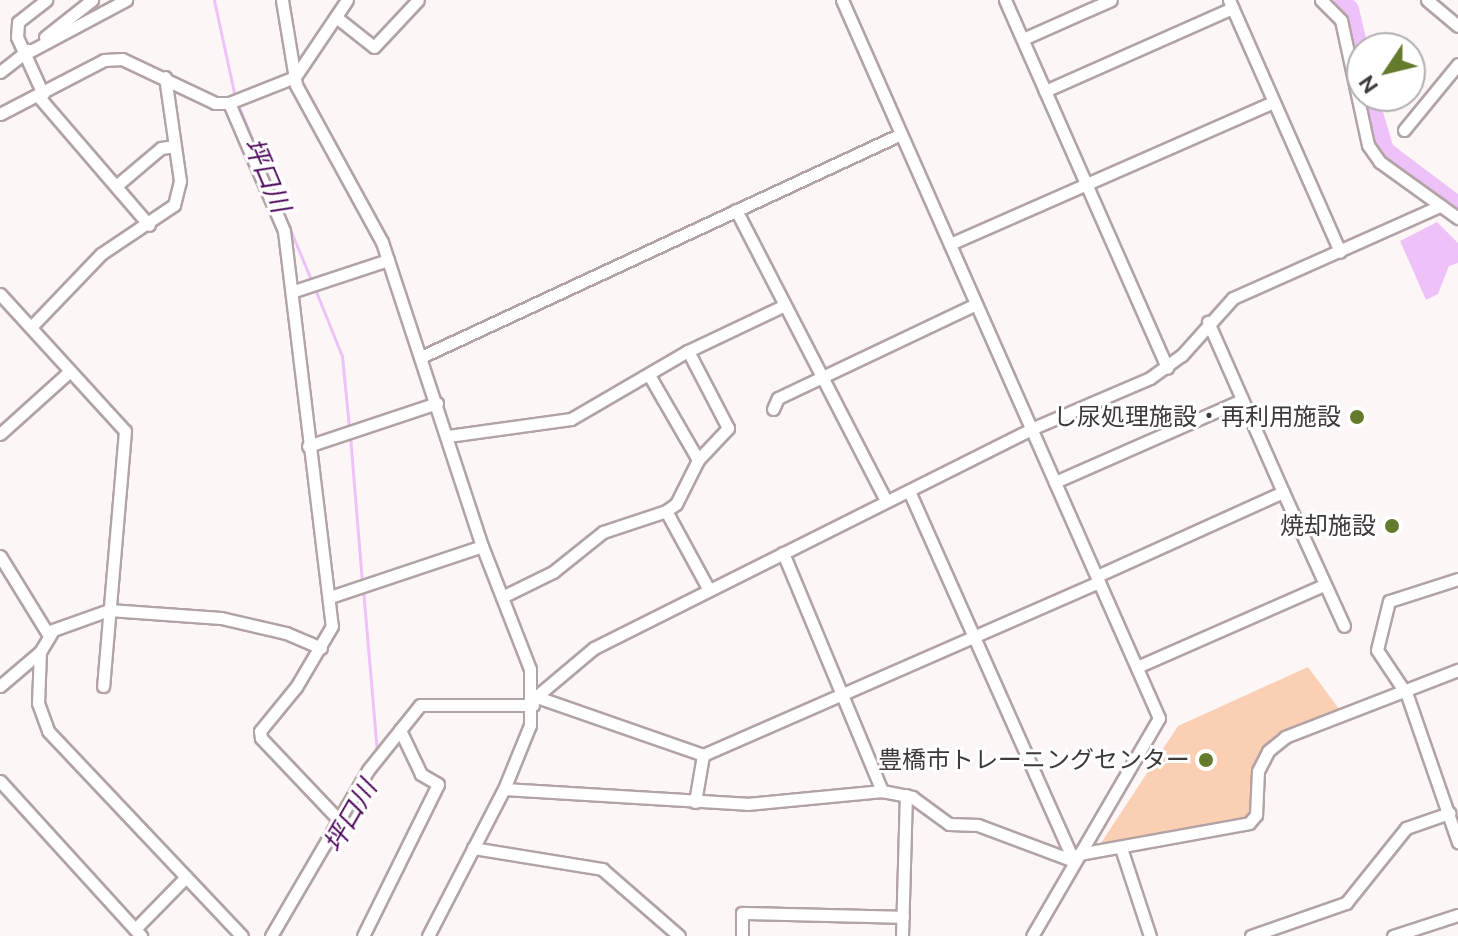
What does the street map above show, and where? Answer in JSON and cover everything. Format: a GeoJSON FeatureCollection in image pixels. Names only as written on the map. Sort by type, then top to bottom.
{"type":"FeatureCollection","features":[{"type":"Feature","properties":{"kind":"street"},"geometry":{"type":"LineString","coordinates":[[46,0],[18,22],[23,55],[41,95],[149,225]]}},
{"type":"Feature","properties":{"kind":"street"},"geometry":{"type":"LineString","coordinates":[[0,72],[92,0]]}},
{"type":"Feature","properties":{"kind":"street"},"geometry":{"type":"LineString","coordinates":[[23,55],[126,0]]}},
{"type":"Feature","properties":{"kind":"street"},"geometry":{"type":"LineString","coordinates":[[282,0],[295,77],[388,260],[482,546],[530,669],[535,699],[525,745],[428,936]]}},
{"type":"Feature","properties":{"kind":"street"},"geometry":{"type":"LineString","coordinates":[[0,114],[104,60],[134,62],[215,103],[229,103],[295,77],[347,0]]}},
{"type":"Feature","properties":{"kind":"street"},"geometry":{"type":"LineString","coordinates":[[336,17],[374,47],[418,0]]}},
{"type":"Feature","properties":{"kind":"street"},"geometry":{"type":"LineString","coordinates":[[1005,0],[1167,368]]}},
{"type":"Feature","properties":{"kind":"street"},"geometry":{"type":"LineString","coordinates":[[1023,39],[1111,0]]}},
{"type":"Feature","properties":{"kind":"street"},"geometry":{"type":"LineString","coordinates":[[1321,0],[1341,20],[1368,145],[1380,162],[1458,218]]}},
{"type":"Feature","properties":{"kind":"street"},"geometry":{"type":"LineString","coordinates":[[1427,0],[1458,26]]}},
{"type":"Feature","properties":{"kind":"street"},"geometry":{"type":"LineString","coordinates":[[844,1],[1159,718],[1157,729],[1076,858],[1032,936]]}},
{"type":"Feature","properties":{"kind":"street"},"geometry":{"type":"LineString","coordinates":[[1045,91],[1230,4],[1340,252]]}},
{"type":"Feature","properties":{"kind":"street"},"geometry":{"type":"LineString","coordinates":[[1404,130],[1458,64]]}},
{"type":"Feature","properties":{"kind":"street"},"geometry":{"type":"LineString","coordinates":[[31,327],[101,254],[149,225],[174,205],[178,196],[175,146],[165,77]]}},
{"type":"Feature","properties":{"kind":"street"},"geometry":{"type":"LineString","coordinates":[[950,244],[1273,102]]}},
{"type":"Feature","properties":{"kind":"street"},"geometry":{"type":"LineString","coordinates":[[229,103],[284,231],[294,291],[308,446],[332,626],[321,648],[260,731],[261,738],[337,818]]}},
{"type":"Feature","properties":{"kind":"street"},"geometry":{"type":"LineString","coordinates":[[421,357],[901,134]]}},
{"type":"Feature","properties":{"kind":"street"},"geometry":{"type":"LineString","coordinates":[[116,186],[161,148],[175,146]]}},
{"type":"Feature","properties":{"kind":"street"},"geometry":{"type":"LineString","coordinates":[[535,699],[594,648],[1031,429],[1167,368],[1233,298],[1440,206]]}},
{"type":"Feature","properties":{"kind":"street"},"geometry":{"type":"LineString","coordinates":[[736,210],[886,501]]}},
{"type":"Feature","properties":{"kind":"street"},"geometry":{"type":"LineString","coordinates":[[294,291],[388,260]]}},
{"type":"Feature","properties":{"kind":"street"},"geometry":{"type":"LineString","coordinates":[[0,294],[125,431],[103,686]]}},
{"type":"Feature","properties":{"kind":"street"},"geometry":{"type":"LineString","coordinates":[[773,409],[778,398],[823,380],[976,304]]}},
{"type":"Feature","properties":{"kind":"street"},"geometry":{"type":"LineString","coordinates":[[448,436],[561,423],[688,351],[785,305]]}},
{"type":"Feature","properties":{"kind":"street"},"geometry":{"type":"LineString","coordinates":[[1208,322],[1344,626]]}},
{"type":"Feature","properties":{"kind":"street"},"geometry":{"type":"LineString","coordinates":[[502,597],[553,572],[603,532],[666,511],[676,504],[698,460],[728,428],[688,351]]}},
{"type":"Feature","properties":{"kind":"street"},"geometry":{"type":"LineString","coordinates":[[0,434],[70,371]]}},
{"type":"Feature","properties":{"kind":"street"},"geometry":{"type":"LineString","coordinates":[[649,375],[698,460]]}},
{"type":"Feature","properties":{"kind":"street"},"geometry":{"type":"LineString","coordinates":[[1055,482],[1242,400]]}},
{"type":"Feature","properties":{"kind":"street"},"geometry":{"type":"LineString","coordinates":[[308,446],[437,403]]}},
{"type":"Feature","properties":{"kind":"street"},"geometry":{"type":"LineString","coordinates":[[909,491],[1076,858]]}},
{"type":"Feature","properties":{"kind":"street"},"geometry":{"type":"LineString","coordinates":[[271,936],[337,818],[378,758],[425,702],[535,699],[703,755],[977,635],[1283,492]]}},
{"type":"Feature","properties":{"kind":"street"},"geometry":{"type":"LineString","coordinates":[[666,511],[709,590]]}},
{"type":"Feature","properties":{"kind":"street"},"geometry":{"type":"LineString","coordinates":[[330,597],[482,546]]}},
{"type":"Feature","properties":{"kind":"street"},"geometry":{"type":"LineString","coordinates":[[783,553],[882,791]]}},
{"type":"Feature","properties":{"kind":"street"},"geometry":{"type":"LineString","coordinates":[[0,556],[48,634]]}},
{"type":"Feature","properties":{"kind":"street"},"geometry":{"type":"LineString","coordinates":[[1458,579],[1389,601],[1377,650],[1400,691],[1407,695],[1458,842]]}},
{"type":"Feature","properties":{"kind":"street"},"geometry":{"type":"LineString","coordinates":[[1137,667],[1324,585]]}},
{"type":"Feature","properties":{"kind":"street"},"geometry":{"type":"LineString","coordinates":[[242,936],[48,731],[38,703],[40,652],[48,634],[109,610],[221,618],[286,633],[321,648]]}},
{"type":"Feature","properties":{"kind":"street"},"geometry":{"type":"LineString","coordinates":[[0,686],[40,652]]}},
{"type":"Feature","properties":{"kind":"street"},"geometry":{"type":"LineString","coordinates":[[504,789],[747,804],[882,791],[906,795],[949,824],[978,825],[1076,858],[1249,823],[1256,815],[1258,771],[1268,751],[1285,737],[1458,670]]}},
{"type":"Feature","properties":{"kind":"street"},"geometry":{"type":"LineString","coordinates":[[363,936],[438,784],[421,774],[400,730]]}},
{"type":"Feature","properties":{"kind":"street"},"geometry":{"type":"LineString","coordinates":[[695,802],[703,755]]}},
{"type":"Feature","properties":{"kind":"street"},"geometry":{"type":"LineString","coordinates":[[0,781],[137,933],[186,877]]}},
{"type":"Feature","properties":{"kind":"street"},"geometry":{"type":"LineString","coordinates":[[902,936],[906,795]]}},
{"type":"Feature","properties":{"kind":"street"},"geometry":{"type":"LineString","coordinates":[[1251,936],[1346,903],[1406,828],[1449,813]]}},
{"type":"Feature","properties":{"kind":"street"},"geometry":{"type":"LineString","coordinates":[[473,848],[602,869],[679,936]]}},
{"type":"Feature","properties":{"kind":"street"},"geometry":{"type":"LineString","coordinates":[[1121,848],[1150,936]]}},
{"type":"Feature","properties":{"kind":"street"},"geometry":{"type":"LineString","coordinates":[[742,936],[742,913],[903,917]]}},
{"type":"Feature","properties":{"kind":"street"},"geometry":{"type":"LineString","coordinates":[[1393,936],[1458,915]]}},
{"type":"Feature","properties":{"kind":"shaded area"},"geometry":{"type":"Polygon","coordinates":[[[1437,222],[1458,243],[1458,263],[1449,266],[1438,294],[1426,300],[1400,241],[1437,222]]]}},
{"type":"Feature","properties":{"kind":"shaded area","name":"豊橋市トレーニングセンター"},"geometry":{"type":"Polygon","coordinates":[[[1308,667],[1339,709],[1271,740],[1260,752],[1252,768],[1251,810],[1245,820],[1101,843],[1178,726],[1308,667]]]}},
{"type":"Feature","properties":{"kind":"waterway","name":"坪口川"},"geometry":{"type":"LineString","coordinates":[[214,0],[235,97]]}},
{"type":"Feature","properties":{"kind":"waterway"},"geometry":{"type":"LineString","coordinates":[[1342,0],[1351,9],[1356,32]]}},
{"type":"Feature","properties":{"kind":"waterway","name":"坪口川"},"geometry":{"type":"LineString","coordinates":[[238,105],[312,282]]}},
{"type":"Feature","properties":{"kind":"waterway"},"geometry":{"type":"LineString","coordinates":[[1375,112],[1386,150],[1458,204]]}},
{"type":"Feature","properties":{"kind":"waterway","name":"坪口川"},"geometry":{"type":"LineString","coordinates":[[315,289],[342,356],[349,428]]}},
{"type":"Feature","properties":{"kind":"waterway","name":"坪口川"},"geometry":{"type":"LineString","coordinates":[[350,436],[362,581]]}},
{"type":"Feature","properties":{"kind":"waterway","name":"坪口川"},"geometry":{"type":"LineString","coordinates":[[363,589],[377,752]]}},
{"type":"Feature","properties":{"kind":"waterway","name":"坪口川"},"geometry":{"type":"LineString","coordinates":[[336,836],[379,764]]}},
{"type":"Feature","properties":{"kind":"waterway","name":"坪口川"},"geometry":{"type":"LineString","coordinates":[[279,936],[300,898]]}},
{"type":"Feature","properties":{"kind":"place","name":"し尿処理施設・再利用施設"},"geometry":{"type":"Point","coordinates":[1357,417]}},
{"type":"Feature","properties":{"kind":"place","name":"焼却施設"},"geometry":{"type":"Point","coordinates":[1392,526]}},
{"type":"Feature","properties":{"kind":"place","name":"豊橋市トレーニングセンター"},"geometry":{"type":"Point","coordinates":[1206,760]}}]}
